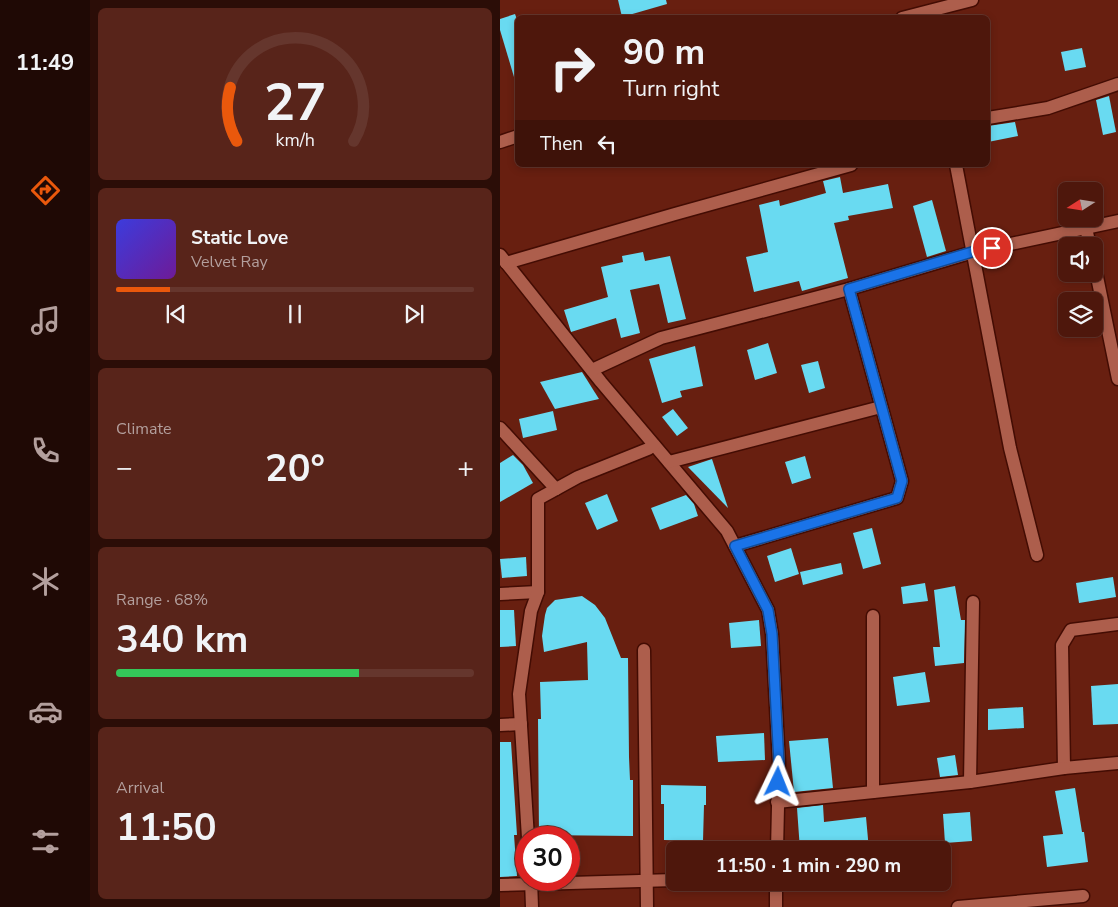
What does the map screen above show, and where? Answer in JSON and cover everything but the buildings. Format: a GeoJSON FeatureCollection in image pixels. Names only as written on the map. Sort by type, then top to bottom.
{"type":"FeatureCollection","features":[{"type":"Feature","properties":{"kind":"street"},"geometry":{"type":"LineString","coordinates":[[910,15],[924,10],[972,0]]}},
{"type":"Feature","properties":{"kind":"street"},"geometry":{"type":"LineString","coordinates":[[990,118],[1048,108],[1118,84]]}},
{"type":"Feature","properties":{"kind":"street"},"geometry":{"type":"LineString","coordinates":[[500,142],[515,137]]}},
{"type":"Feature","properties":{"kind":"street"},"geometry":{"type":"LineString","coordinates":[[777,841],[779,763],[772,634],[768,610],[727,531],[592,370],[503,259],[844,167]]}},
{"type":"Feature","properties":{"kind":"street"},"geometry":{"type":"LineString","coordinates":[[956,167],[1010,448],[1037,554]]}},
{"type":"Feature","properties":{"kind":"street"},"geometry":{"type":"LineString","coordinates":[[1102,224],[1118,221]]}},
{"type":"Feature","properties":{"kind":"street"},"geometry":{"type":"LineString","coordinates":[[592,370],[661,338],[849,289],[972,252],[1086,228],[1088,237]]}},
{"type":"Feature","properties":{"kind":"street"},"geometry":{"type":"LineString","coordinates":[[1098,282],[1118,379]]}},
{"type":"Feature","properties":{"kind":"street"},"geometry":{"type":"LineString","coordinates":[[735,546],[897,498],[902,481],[849,289]]}},
{"type":"Feature","properties":{"kind":"street"},"geometry":{"type":"LineString","coordinates":[[669,462],[881,407]]}},
{"type":"Feature","properties":{"kind":"street"},"geometry":{"type":"LineString","coordinates":[[500,428],[556,489]]}},
{"type":"Feature","properties":{"kind":"street"},"geometry":{"type":"LineString","coordinates":[[527,826],[520,694],[531,611],[538,592],[538,499],[578,477],[654,445]]}},
{"type":"Feature","properties":{"kind":"street"},"geometry":{"type":"LineString","coordinates":[[500,594],[538,592]]}},
{"type":"Feature","properties":{"kind":"street"},"geometry":{"type":"LineString","coordinates":[[970,782],[973,602]]}},
{"type":"Feature","properties":{"kind":"street"},"geometry":{"type":"LineString","coordinates":[[873,616],[874,792]]}},
{"type":"Feature","properties":{"kind":"street"},"geometry":{"type":"LineString","coordinates":[[1064,768],[1062,645],[1071,630],[1118,624]]}},
{"type":"Feature","properties":{"kind":"street"},"geometry":{"type":"LineString","coordinates":[[644,650],[647,907]]}},
{"type":"Feature","properties":{"kind":"street"},"geometry":{"type":"LineString","coordinates":[[500,725],[521,724]]}},
{"type":"Feature","properties":{"kind":"street"},"geometry":{"type":"LineString","coordinates":[[777,802],[970,782],[1064,768],[1118,763]]}},
{"type":"Feature","properties":{"kind":"street"},"geometry":{"type":"LineString","coordinates":[[580,882],[666,880]]}},
{"type":"Feature","properties":{"kind":"street"},"geometry":{"type":"LineString","coordinates":[[500,885],[515,884]]}},
{"type":"Feature","properties":{"kind":"street"},"geometry":{"type":"LineString","coordinates":[[531,891],[532,907]]}},
{"type":"Feature","properties":{"kind":"street"},"geometry":{"type":"LineString","coordinates":[[776,891],[776,907]]}},
{"type":"Feature","properties":{"kind":"street"},"geometry":{"type":"LineString","coordinates":[[958,907],[1084,896]]}},
{"type":"Feature","properties":{"kind":"route"},"geometry":{"type":"LineString","coordinates":[[778,782],[779,763],[772,634],[768,610],[735,546],[897,498],[902,481],[849,289],[972,252],[992,248]]}}]}
